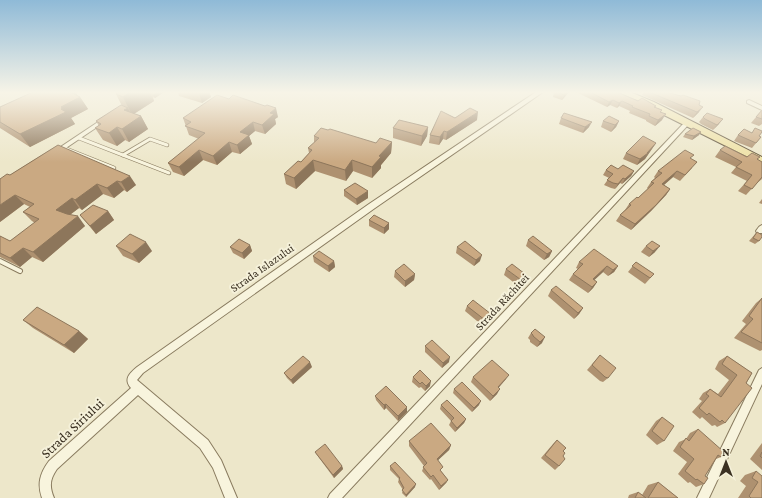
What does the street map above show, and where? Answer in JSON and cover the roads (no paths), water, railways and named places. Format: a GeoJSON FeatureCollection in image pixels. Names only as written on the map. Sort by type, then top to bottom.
{"type":"FeatureCollection","features":[{"type":"Feature","properties":{"kind":"main road"},"geometry":{"type":"LineString","coordinates":[[671,115],[762,161]]}},
{"type":"Feature","properties":{"kind":"street"},"geometry":{"type":"LineString","coordinates":[[51,156],[111,115]]}},
{"type":"Feature","properties":{"kind":"street","name":"Strada Islazului"},"geometry":{"type":"LineString","coordinates":[[138,388],[132,380],[140,370],[366,211],[506,115]]}},
{"type":"Feature","properties":{"kind":"street","name":"Strada Răchitei"},"geometry":{"type":"LineString","coordinates":[[334,498],[687,123]]}},
{"type":"Feature","properties":{"kind":"street"},"geometry":{"type":"LineString","coordinates":[[703,498],[762,373]]}},
{"type":"Feature","properties":{"kind":"street","name":"Strada Siriului"},"geometry":{"type":"LineString","coordinates":[[48,498],[44,487],[44,479],[53,465],[138,388]]}},
{"type":"Feature","properties":{"kind":"street"},"geometry":{"type":"LineString","coordinates":[[138,388],[204,444],[217,464],[231,498]]}},
{"type":"Feature","properties":{"kind":"lane"},"geometry":{"type":"LineString","coordinates":[[79,138],[169,173]]}},
{"type":"Feature","properties":{"kind":"lane"},"geometry":{"type":"LineString","coordinates":[[123,155],[150,139],[167,145]]}},
{"type":"Feature","properties":{"kind":"lane"},"geometry":{"type":"LineString","coordinates":[[64,148],[114,168]]}},
{"type":"Feature","properties":{"kind":"lane"},"geometry":{"type":"LineString","coordinates":[[0,261],[20,272]]}}]}
